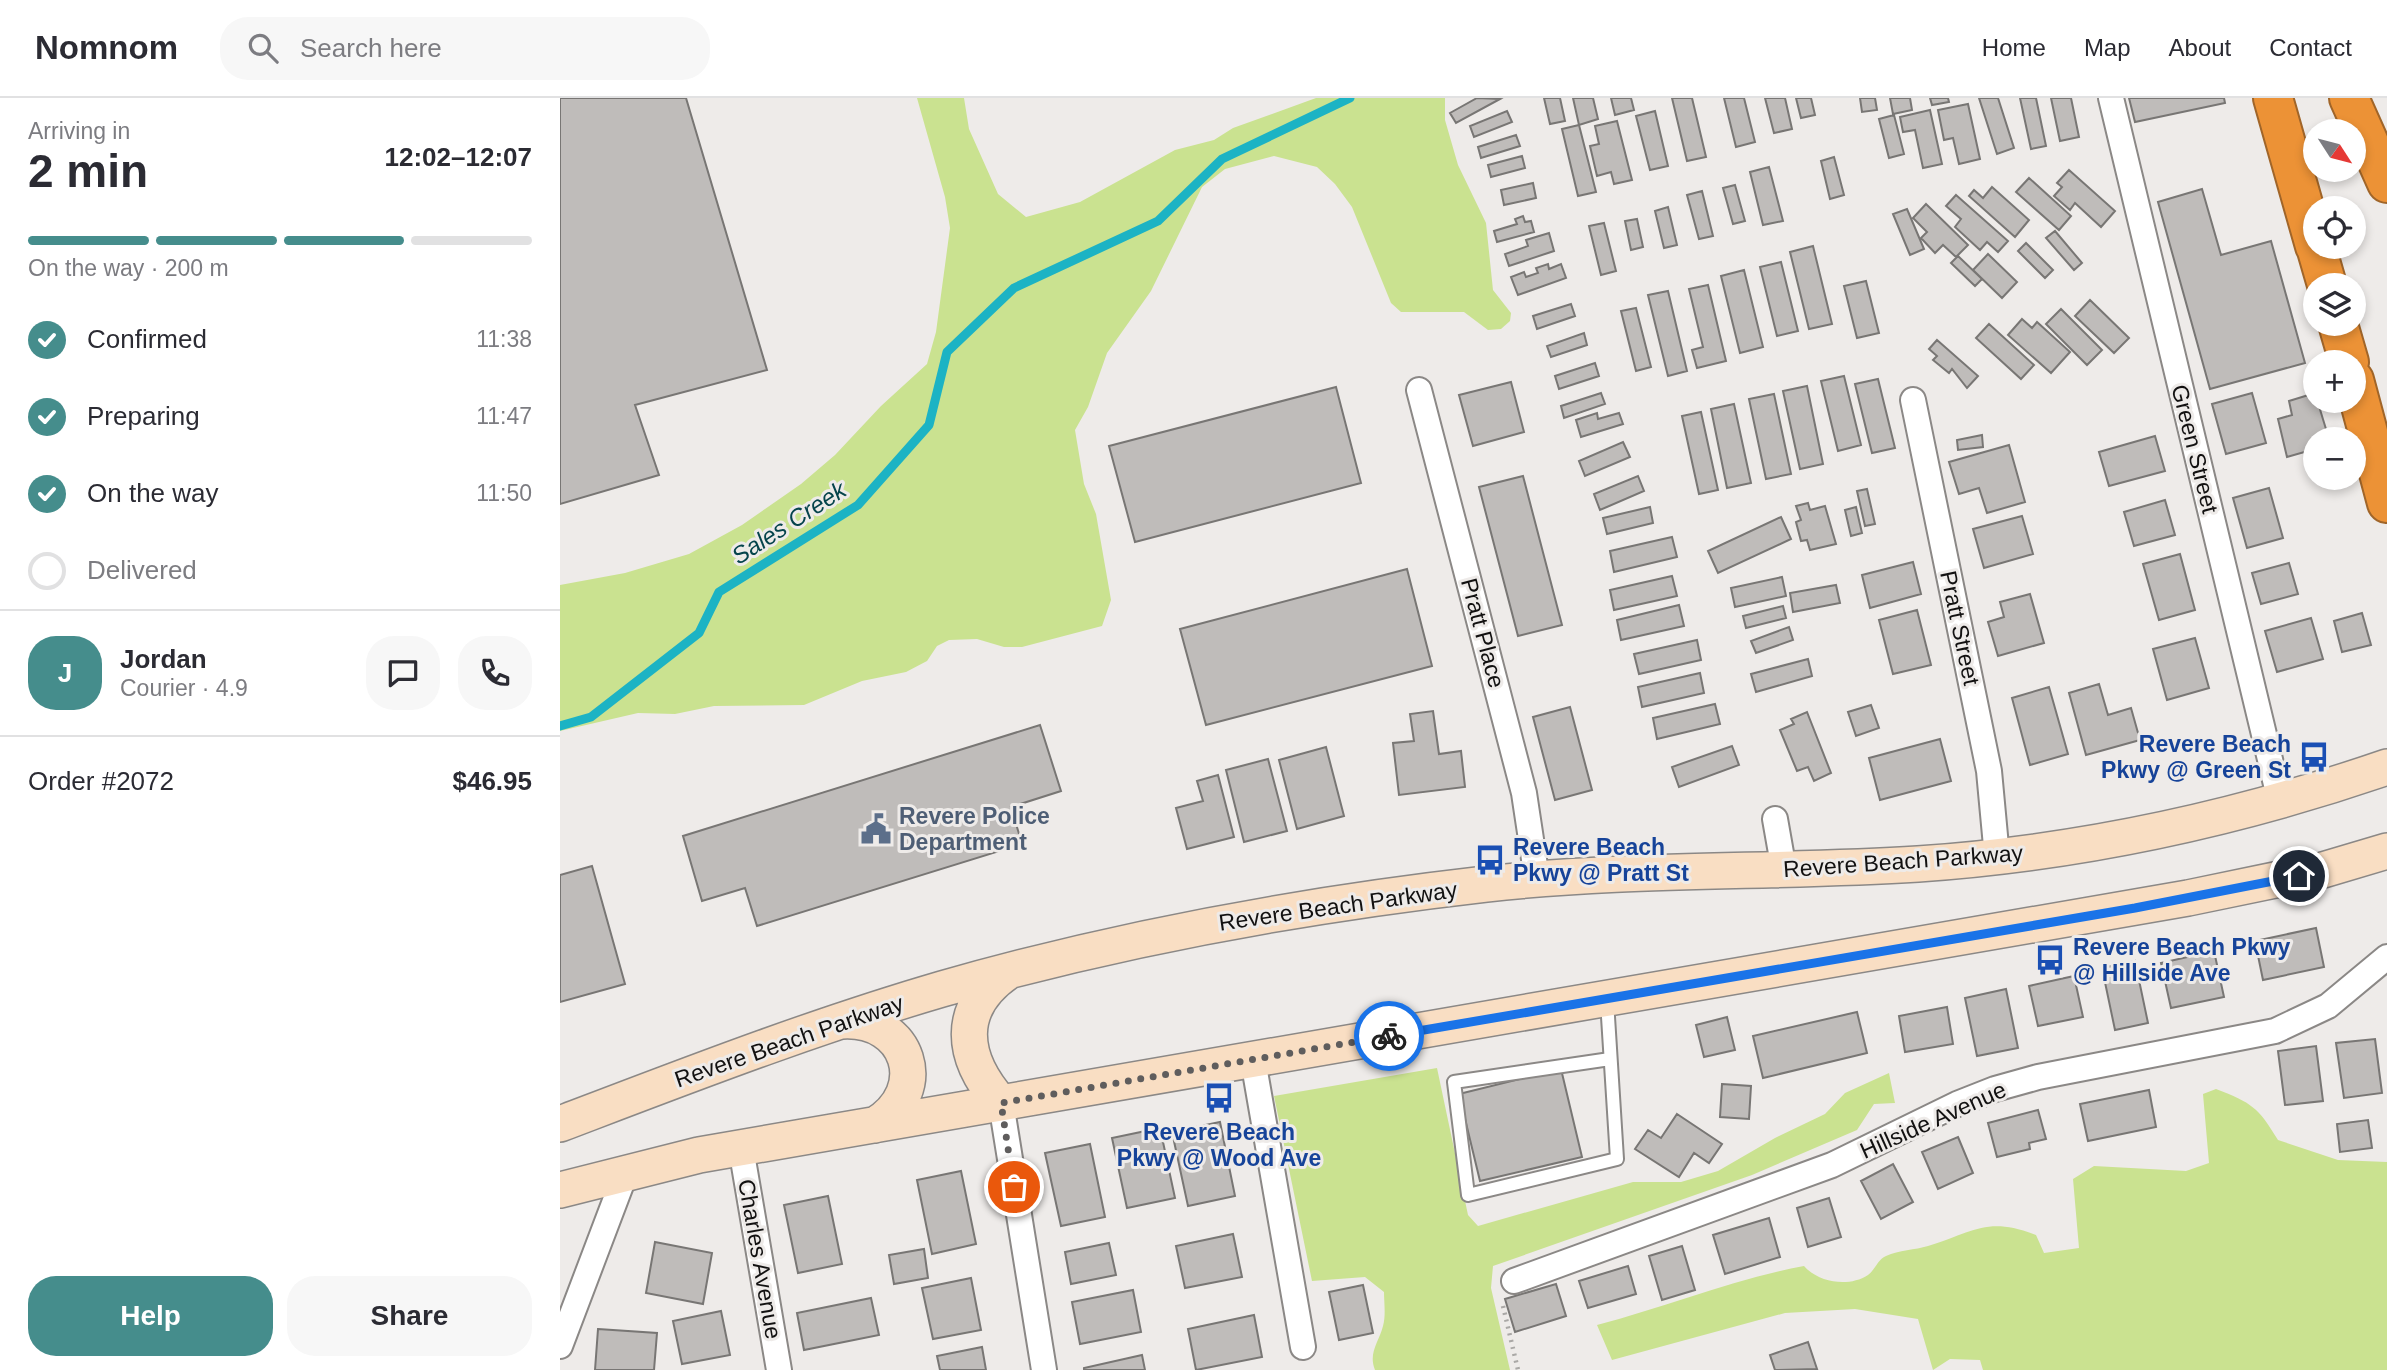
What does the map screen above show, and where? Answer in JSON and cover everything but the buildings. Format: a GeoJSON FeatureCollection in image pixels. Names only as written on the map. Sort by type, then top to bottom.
{"type":"FeatureCollection","features":[{"type":"Feature","properties":{"kind":"highway"},"geometry":{"type":"LineString","coordinates":[[2273,98],[2303,204]]}},
{"type":"Feature","properties":{"kind":"highway"},"geometry":{"type":"LineString","coordinates":[[2349,98],[2387,183]]}},
{"type":"Feature","properties":{"kind":"highway"},"geometry":{"type":"LineString","coordinates":[[2363,413],[2385,491]]}},
{"type":"Feature","properties":{"kind":"main road","name":"Revere Beach Parkway"},"geometry":{"type":"LineString","coordinates":[[560,1124],[838,1021],[1009,971],[1240,919],[1387,897],[1537,879],[1646,872],[1784,870],[1997,857],[2153,832],[2280,800],[2387,767]]}},
{"type":"Feature","properties":{"kind":"main road"},"geometry":{"type":"LineString","coordinates":[[561,1186],[741,1148],[2229,890],[2323,870],[2387,851]]}},
{"type":"Feature","properties":{"kind":"main road"},"geometry":{"type":"LineString","coordinates":[[1001,1103],[976,1068],[971,1054],[969,1029],[982,994],[1009,971]]}},
{"type":"Feature","properties":{"kind":"main road"},"geometry":{"type":"LineString","coordinates":[[838,1021],[855,1020],[879,1026],[897,1041],[906,1061],[908,1076],[902,1098],[887,1117],[875,1125]]}},
{"type":"Feature","properties":{"kind":"street","name":"Green Street"},"geometry":{"type":"LineString","coordinates":[[2111,98],[2280,800]]}},
{"type":"Feature","properties":{"kind":"street","name":"Pratt Place"},"geometry":{"type":"LineString","coordinates":[[1419,390],[1524,793],[1537,879]]}},
{"type":"Feature","properties":{"kind":"street","name":"Pratt Street"},"geometry":{"type":"LineString","coordinates":[[1913,400],[1987,761],[1997,857]]}},
{"type":"Feature","properties":{"kind":"street"},"geometry":{"type":"LineString","coordinates":[[1775,819],[1784,870]]}},
{"type":"Feature","properties":{"kind":"street","name":"Hillside Avenue"},"geometry":{"type":"LineString","coordinates":[[1508,1289],[1832,1165],[1994,1089],[2038,1077],[2275,1031],[2328,1006],[2387,957]]}},
{"type":"Feature","properties":{"kind":"street"},"geometry":{"type":"LineString","coordinates":[[1253,1060],[1303,1347]]}},
{"type":"Feature","properties":{"kind":"street"},"geometry":{"type":"LineString","coordinates":[[1001,1103],[1044,1370]]}},
{"type":"Feature","properties":{"kind":"street","name":"Charles Avenue"},"geometry":{"type":"LineString","coordinates":[[741,1148],[779,1370]]}},
{"type":"Feature","properties":{"kind":"street"},"geometry":{"type":"LineString","coordinates":[[560,1346],[626,1172]]}},
{"type":"Feature","properties":{"kind":"lane"},"geometry":{"type":"LineString","coordinates":[[1607,999],[1618,1159],[1468,1195],[1454,1082],[1610,1059]]}},
{"type":"Feature","properties":{"kind":"path"},"geometry":{"type":"LineString","coordinates":[[1508,1289],[1518,1370]]}},
{"type":"Feature","properties":{"kind":"green space"},"geometry":{"type":"Polygon","coordinates":[[[917,98],[964,98],[969,129],[998,194],[1026,217],[1080,202],[1175,150],[1214,140],[1233,128],[1316,98],[1445,98],[1445,120],[1458,165],[1486,223],[1493,290],[1511,313],[1510,321],[1501,329],[1488,330],[1464,312],[1401,312],[1391,303],[1352,207],[1335,184],[1317,167],[1274,156],[1225,169],[1202,187],[1151,291],[1107,353],[1088,407],[1075,430],[1084,484],[1096,514],[1111,600],[1102,626],[1022,647],[1004,647],[977,639],[949,640],[937,646],[927,661],[906,672],[862,681],[804,705],[714,706],[675,714],[638,713],[560,731],[560,585],[625,573],[689,554],[742,525],[801,484],[835,455],[881,406],[927,364],[936,332],[950,228],[945,197],[917,98]]]}},
{"type":"Feature","properties":{"kind":"green space"},"geometry":{"type":"Polygon","coordinates":[[[1437,1068],[1468,1215],[1478,1226],[1633,1182],[1681,1182],[1718,1171],[1775,1138],[1825,1114],[1845,1093],[1889,1073],[1895,1103],[1874,1104],[1857,1130],[1752,1175],[1493,1266],[1491,1288],[1510,1370],[1375,1370],[1373,1358],[1384,1322],[1384,1292],[1365,1277],[1312,1281],[1274,1096],[1437,1068]]]}},
{"type":"Feature","properties":{"kind":"green space"},"geometry":{"type":"Polygon","coordinates":[[[2216,1089],[2253,1107],[2278,1140],[2338,1160],[2387,1162],[2387,1370],[1983,1370],[1980,1360],[1950,1359],[1933,1370],[1918,1319],[1855,1309],[1785,1313],[1612,1360],[1597,1325],[1751,1278],[1804,1266],[1825,1279],[1843,1282],[1860,1279],[1868,1275],[1886,1256],[1992,1226],[2019,1229],[2036,1235],[2044,1253],[2079,1248],[2073,1179],[2094,1166],[2186,1171],[2209,1163],[2203,1094],[2216,1089]]]}},
{"type":"Feature","properties":{"kind":"waterway","name":"Sales Creek"},"geometry":{"type":"LineString","coordinates":[[560,726],[591,717],[699,633],[719,592],[858,505],[929,425],[947,352],[1014,288],[1158,221],[1222,159],[1350,98]]}},
{"type":"Feature","properties":{"kind":"way so far"},"geometry":{"type":"LineString","coordinates":[[1014,1187],[1001,1103],[1389,1036]]}},
{"type":"Feature","properties":{"kind":"place","name":"Revere Beach Pkwy @ Green St"},"geometry":{"type":"Point","coordinates":[2314,757]}},
{"type":"Feature","properties":{"kind":"place","name":"Revere Police Department"},"geometry":{"type":"Point","coordinates":[876,829]}},
{"type":"Feature","properties":{"kind":"place","name":"Revere Beach Pkwy @ Pratt St"},"geometry":{"type":"Point","coordinates":[1490,860]}},
{"type":"Feature","properties":{"kind":"place","name":"Revere Beach Pkwy @ Hillside Ave"},"geometry":{"type":"Point","coordinates":[2050,960]}},
{"type":"Feature","properties":{"kind":"place","name":"Revere Beach Pkwy @ Wood Ave"},"geometry":{"type":"Point","coordinates":[1219,1098]}},
{"type":"Feature","properties":{"kind":"route"},"geometry":{"type":"LineString","coordinates":[[1389,1036],[2135,908],[2299,876]]}}]}
